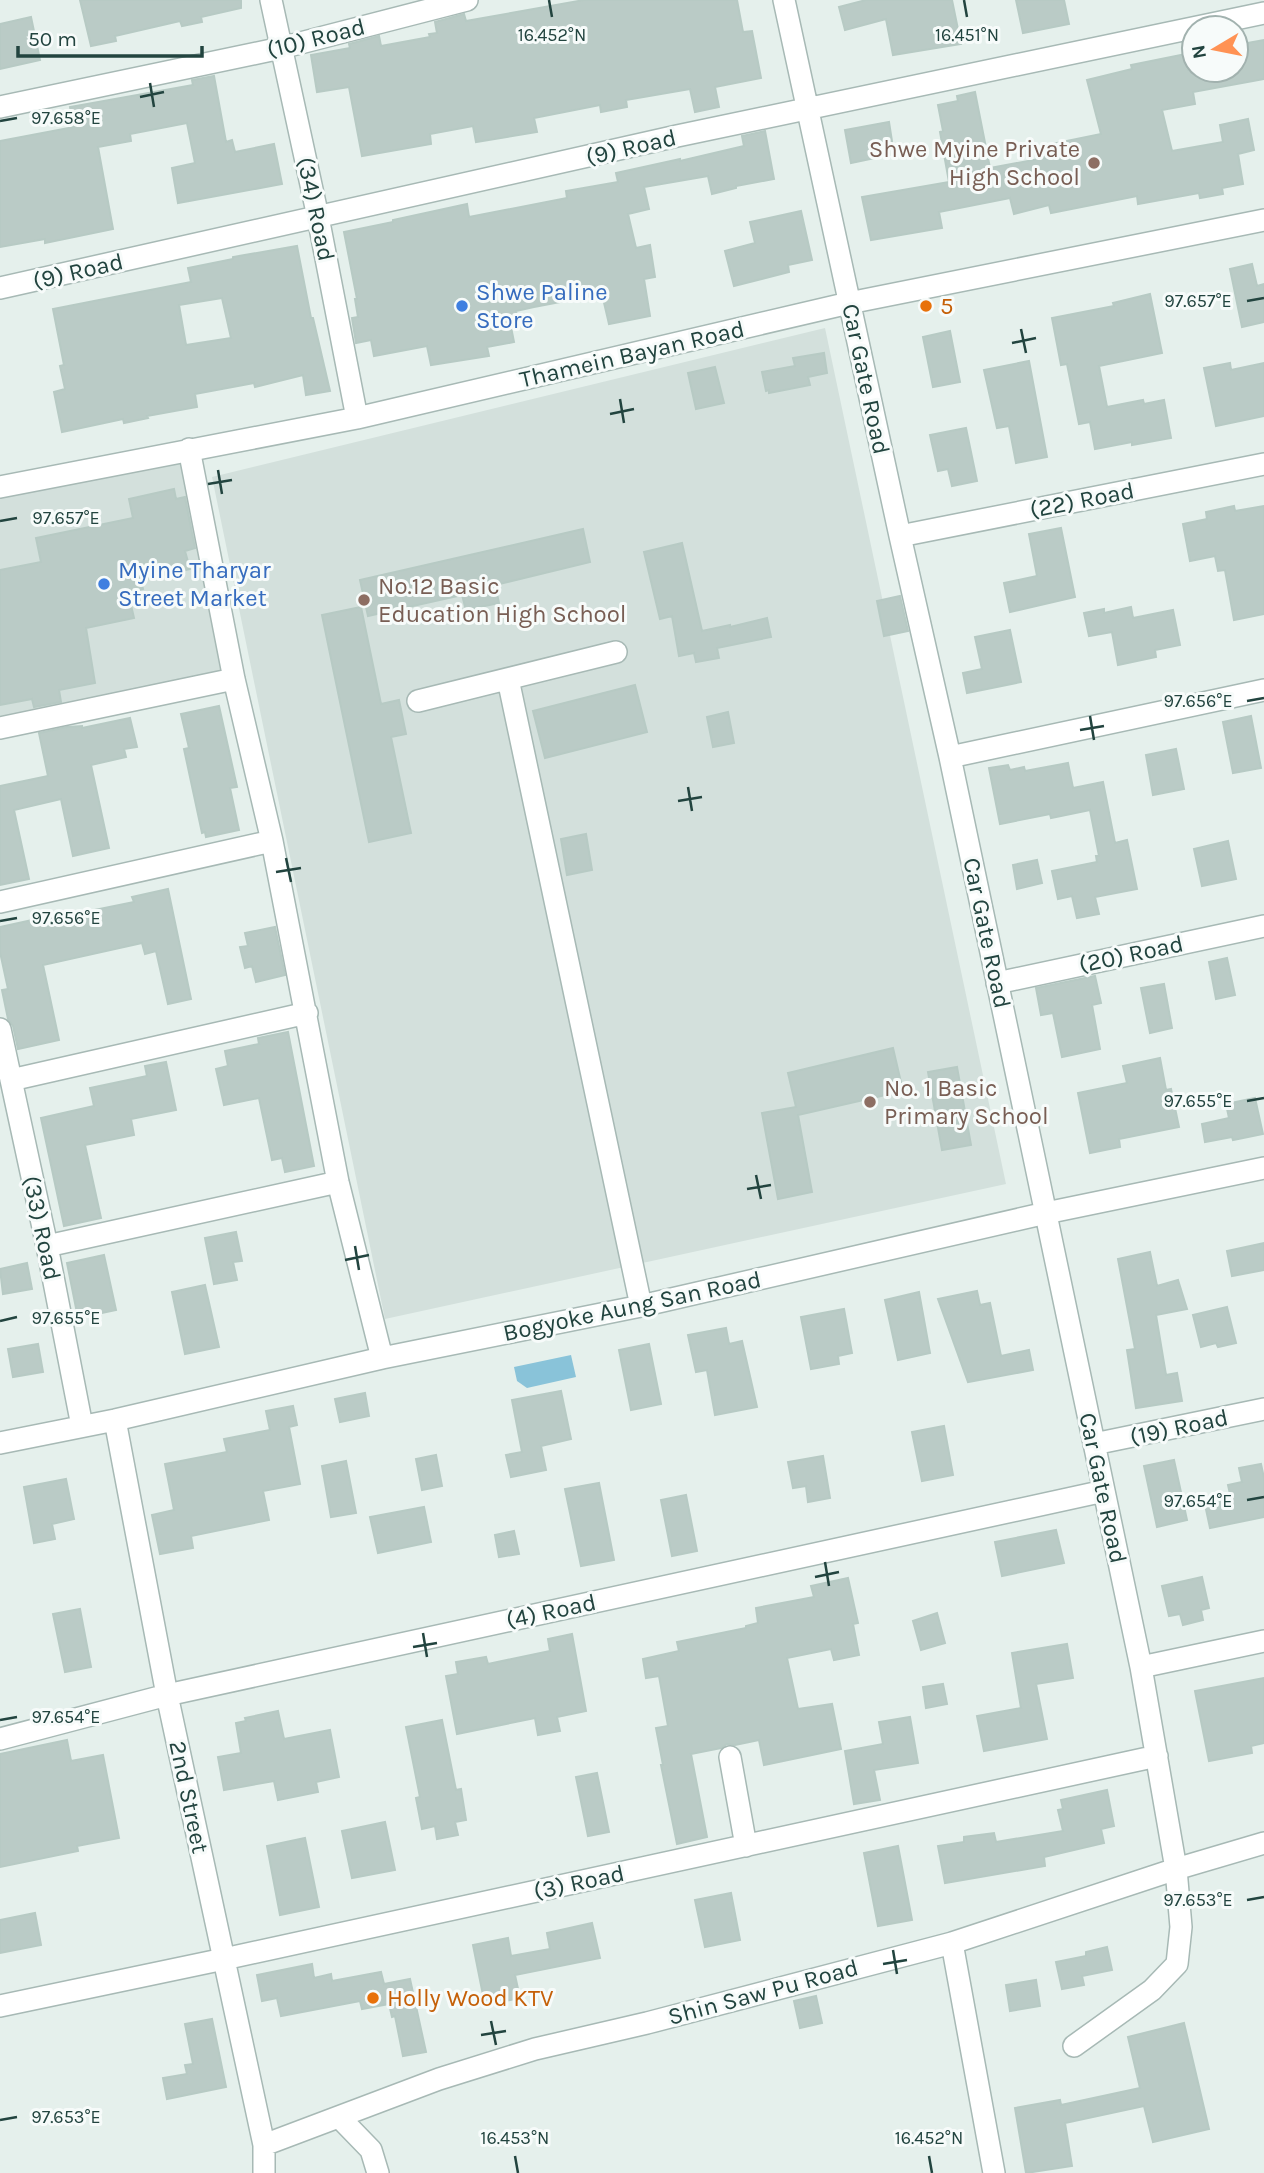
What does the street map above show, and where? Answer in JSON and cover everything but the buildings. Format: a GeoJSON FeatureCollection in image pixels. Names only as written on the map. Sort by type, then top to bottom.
{"type":"FeatureCollection","features":[{"type":"Feature","properties":{"kind":"street","name":"(34) Road"},"geometry":{"type":"LineString","coordinates":[[271,0],[318,217],[357,418]]}},
{"type":"Feature","properties":{"kind":"street","name":"(10) Road"},"geometry":{"type":"LineString","coordinates":[[0,107],[281,48],[467,0]]}},
{"type":"Feature","properties":{"kind":"street","name":"Car Gate Road"},"geometry":{"type":"LineString","coordinates":[[784,0],[950,757],[1046,1213],[1141,1667],[1176,1869],[1181,1927],[1177,1964],[1152,1990],[1074,2046]]}},
{"type":"Feature","properties":{"kind":"street","name":"(9) Road"},"geometry":{"type":"LineString","coordinates":[[0,288],[809,108],[1264,13]]}},
{"type":"Feature","properties":{"kind":"street","name":"Thamein Bayan Road"},"geometry":{"type":"LineString","coordinates":[[0,487],[357,418],[849,303],[1264,220]]}},
{"type":"Feature","properties":{"kind":"street"},"geometry":{"type":"LineString","coordinates":[[190,449],[234,679],[272,841],[307,1013],[338,1182],[382,1358]]}},
{"type":"Feature","properties":{"kind":"street","name":"(22) Road"},"geometry":{"type":"LineString","coordinates":[[900,536],[1264,464]]}},
{"type":"Feature","properties":{"kind":"street"},"geometry":{"type":"LineString","coordinates":[[418,701],[616,652]]}},
{"type":"Feature","properties":{"kind":"street"},"geometry":{"type":"LineString","coordinates":[[0,728],[234,679]]}},
{"type":"Feature","properties":{"kind":"street"},"geometry":{"type":"LineString","coordinates":[[508,679],[641,1306]]}},
{"type":"Feature","properties":{"kind":"street"},"geometry":{"type":"LineString","coordinates":[[950,757],[1264,690]]}},
{"type":"Feature","properties":{"kind":"street"},"geometry":{"type":"LineString","coordinates":[[0,902],[272,841]]}},
{"type":"Feature","properties":{"kind":"street","name":"(20) Road"},"geometry":{"type":"LineString","coordinates":[[997,983],[1264,926]]}},
{"type":"Feature","properties":{"kind":"street"},"geometry":{"type":"LineString","coordinates":[[11,1080],[307,1013]]}},
{"type":"Feature","properties":{"kind":"street","name":"(33) Road"},"geometry":{"type":"LineString","coordinates":[[0,1029],[47,1245],[82,1426]]}},
{"type":"Feature","properties":{"kind":"street","name":"Bogyoke Aung San Road"},"geometry":{"type":"LineString","coordinates":[[0,1443],[115,1420],[382,1358],[641,1306],[1046,1213],[1264,1168]]}},
{"type":"Feature","properties":{"kind":"street"},"geometry":{"type":"LineString","coordinates":[[47,1245],[338,1182]]}},
{"type":"Feature","properties":{"kind":"street","name":"(19) Road"},"geometry":{"type":"LineString","coordinates":[[1094,1444],[1264,1409]]}},
{"type":"Feature","properties":{"kind":"street","name":"2nd Street"},"geometry":{"type":"LineString","coordinates":[[115,1420],[167,1695],[264,2146],[264,2173]]}},
{"type":"Feature","properties":{"kind":"street","name":"(4) Road"},"geometry":{"type":"LineString","coordinates":[[0,1739],[167,1695],[1104,1491]]}},
{"type":"Feature","properties":{"kind":"street"},"geometry":{"type":"LineString","coordinates":[[1141,1667],[1264,1641]]}},
{"type":"Feature","properties":{"kind":"street","name":"(3) Road"},"geometry":{"type":"LineString","coordinates":[[0,2006],[1157,1756]]}},
{"type":"Feature","properties":{"kind":"street"},"geometry":{"type":"LineString","coordinates":[[730,1757],[746,1846]]}},
{"type":"Feature","properties":{"kind":"street","name":"Shin Saw Pu Road"},"geometry":{"type":"LineString","coordinates":[[264,2146],[439,2079],[535,2049],[648,2023],[952,1943],[1264,1843]]}},
{"type":"Feature","properties":{"kind":"street"},"geometry":{"type":"LineString","coordinates":[[952,1943],[994,2173]]}},
{"type":"Feature","properties":{"kind":"street"},"geometry":{"type":"LineString","coordinates":[[339,2117],[371,2150],[378,2173]]}},
{"type":"Feature","properties":{"kind":"shaded area"},"geometry":{"type":"Polygon","coordinates":[[[825,328],[1006,1184],[385,1319],[212,477],[825,328]]]}},
{"type":"Feature","properties":{"kind":"shaded area","name":"Myine Tharyar Street Market"},"geometry":{"type":"Polygon","coordinates":[[[185,458],[225,675],[0,723],[0,494],[185,458]]]}},
{"type":"Feature","properties":{"kind":"water"},"geometry":{"type":"Polygon","coordinates":[[[571,1355],[576,1377],[527,1388],[517,1381],[514,1367],[571,1355]]]}},
{"type":"Feature","properties":{"kind":"place","name":"Shwe Myine Private High School"},"geometry":{"type":"Point","coordinates":[1094,163]}},
{"type":"Feature","properties":{"kind":"place","name":"Shwe Paline Store"},"geometry":{"type":"Point","coordinates":[462,306]}},
{"type":"Feature","properties":{"kind":"place","name":"5"},"geometry":{"type":"Point","coordinates":[926,306]}},
{"type":"Feature","properties":{"kind":"place","name":"Myine Tharyar Street Market"},"geometry":{"type":"Point","coordinates":[104,584]}},
{"type":"Feature","properties":{"kind":"place","name":"No.12 Basic Education High School"},"geometry":{"type":"Point","coordinates":[364,600]}},
{"type":"Feature","properties":{"kind":"place","name":"No. 1 Basic Primary School"},"geometry":{"type":"Point","coordinates":[870,1102]}},
{"type":"Feature","properties":{"kind":"place","name":"Holly Wood KTV"},"geometry":{"type":"Point","coordinates":[373,1998]}}]}
